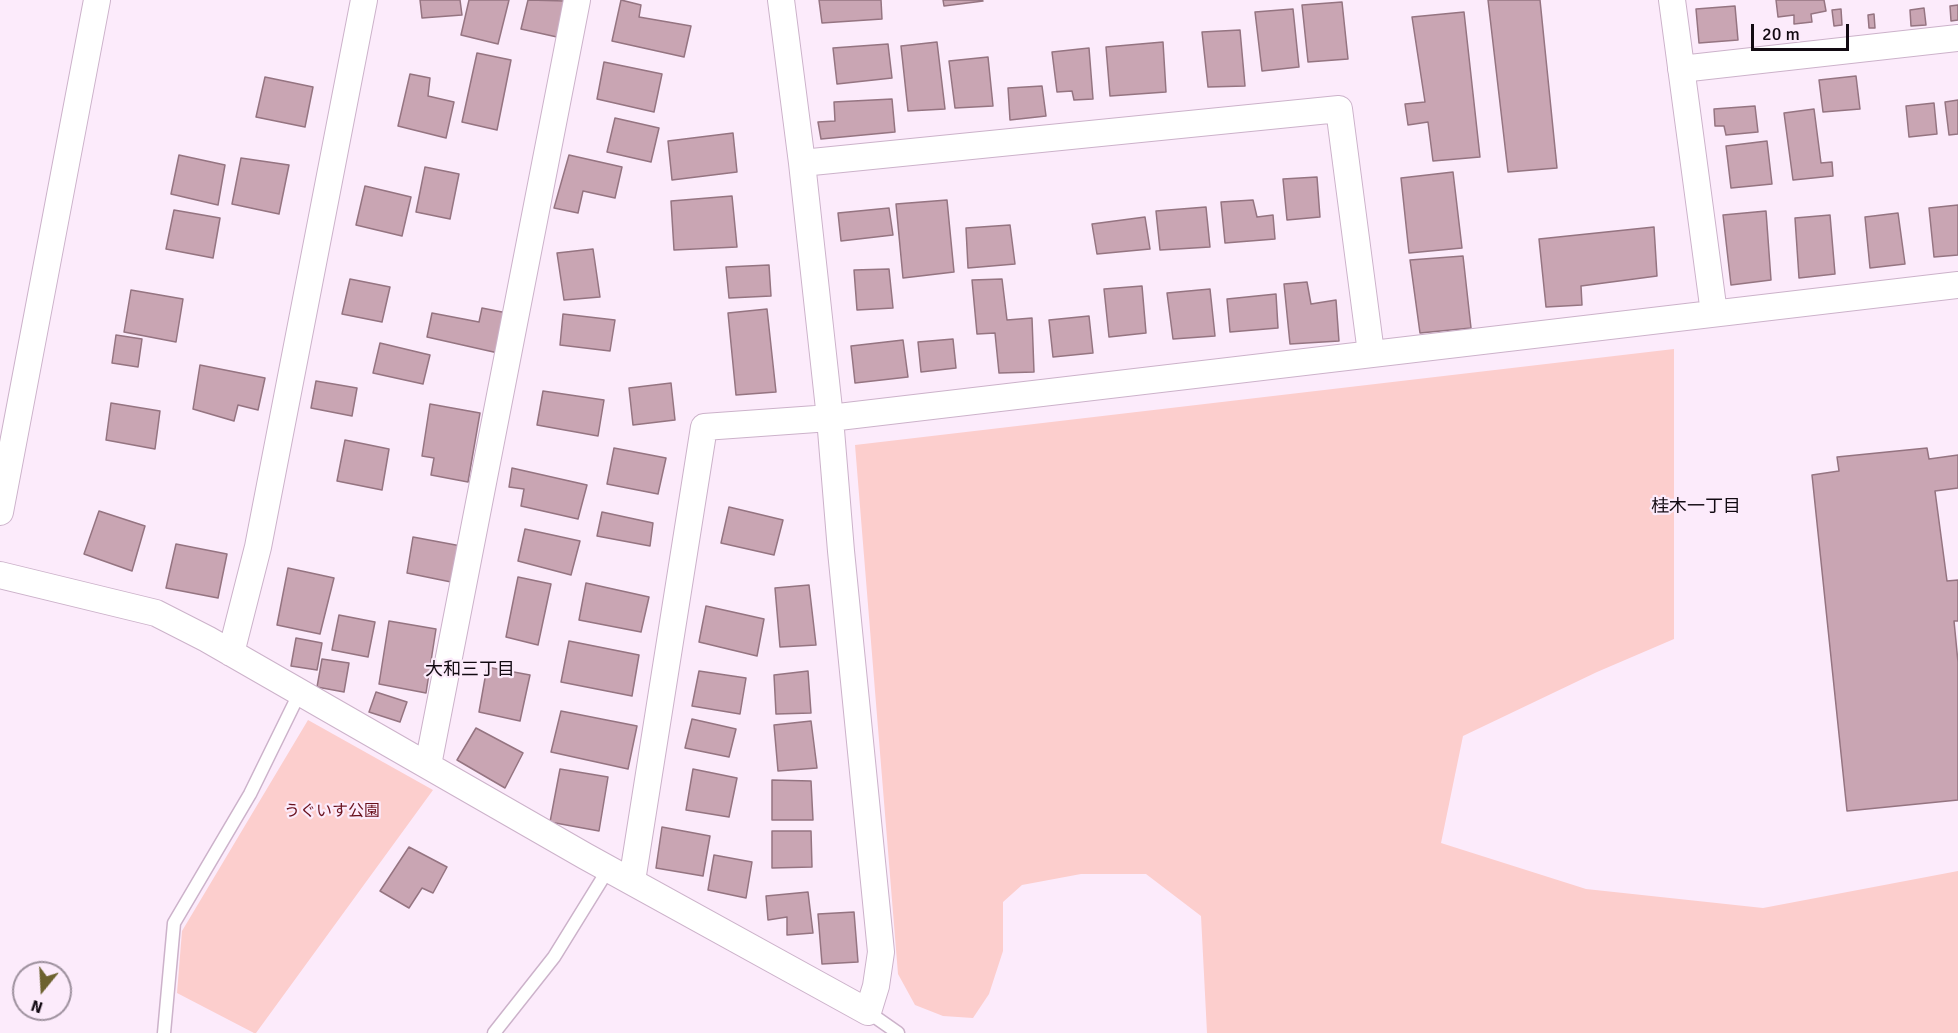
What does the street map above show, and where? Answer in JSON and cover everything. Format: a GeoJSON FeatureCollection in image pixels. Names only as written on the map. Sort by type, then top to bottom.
{"type":"FeatureCollection","features":[{"type":"Feature","properties":{"kind":"street"},"geometry":{"type":"LineString","coordinates":[[0,512],[98,0]]}},
{"type":"Feature","properties":{"kind":"street"},"geometry":{"type":"LineString","coordinates":[[231,653],[260,536],[364,0]]}},
{"type":"Feature","properties":{"kind":"street"},"geometry":{"type":"LineString","coordinates":[[428,765],[577,0]]}},
{"type":"Feature","properties":{"kind":"street"},"geometry":{"type":"LineString","coordinates":[[0,575],[156,613],[868,1012],[876,986],[881,952],[830,418],[802,163],[781,0]]}},
{"type":"Feature","properties":{"kind":"street"},"geometry":{"type":"LineString","coordinates":[[1672,0],[1714,313]]}},
{"type":"Feature","properties":{"kind":"street"},"geometry":{"type":"LineString","coordinates":[[1682,69],[1958,38]]}},
{"type":"Feature","properties":{"kind":"street"},"geometry":{"type":"LineString","coordinates":[[802,163],[1339,109],[1371,354]]}},
{"type":"Feature","properties":{"kind":"street"},"geometry":{"type":"LineString","coordinates":[[632,881],[704,427],[830,418],[1958,285]]}},
{"type":"Feature","properties":{"kind":"lane"},"geometry":{"type":"LineString","coordinates":[[164,1033],[174,922],[250,794],[300,692]]}},
{"type":"Feature","properties":{"kind":"lane"},"geometry":{"type":"LineString","coordinates":[[494,1033],[554,957],[609,868]]}},
{"type":"Feature","properties":{"kind":"lane"},"geometry":{"type":"LineString","coordinates":[[868,1012],[898,1033]]}},
{"type":"Feature","properties":{"kind":"green space"},"geometry":{"type":"Polygon","coordinates":[[[1674,349],[1674,639],[1597,672],[1463,736],[1441,843],[1586,889],[1763,908],[1958,871],[1958,1033],[1207,1033],[1201,916],[1146,874],[1081,874],[1022,885],[1003,902],[1003,951],[989,994],[973,1018],[943,1016],[915,1005],[898,974],[855,445],[1674,349]]]}},
{"type":"Feature","properties":{"kind":"green space","name":"うぐいす公園"},"geometry":{"type":"Polygon","coordinates":[[[308,720],[433,790],[254,1033],[177,993],[182,931],[308,720]]]}},
{"type":"Feature","properties":{"kind":"building"},"geometry":{"type":"Polygon","coordinates":[[[420,0],[460,0],[462,15],[422,18],[420,0]]]}},
{"type":"Feature","properties":{"kind":"building"},"geometry":{"type":"Polygon","coordinates":[[[469,0],[509,0],[498,44],[461,35],[469,0]]]}},
{"type":"Feature","properties":{"kind":"building"},"geometry":{"type":"Polygon","coordinates":[[[528,0],[566,1],[557,37],[521,29],[528,0]]]}},
{"type":"Feature","properties":{"kind":"building"},"geometry":{"type":"Polygon","coordinates":[[[621,0],[641,5],[639,17],[691,26],[684,57],[612,41],[621,0]]]}},
{"type":"Feature","properties":{"kind":"building"},"geometry":{"type":"Polygon","coordinates":[[[819,0],[881,0],[882,19],[822,23],[819,0]]]}},
{"type":"Feature","properties":{"kind":"building"},"geometry":{"type":"Polygon","coordinates":[[[943,0],[982,0],[983,1],[944,6],[943,0]]]}},
{"type":"Feature","properties":{"kind":"building"},"geometry":{"type":"Polygon","coordinates":[[[1488,0],[1540,0],[1557,168],[1508,172],[1488,0]]]}},
{"type":"Feature","properties":{"kind":"building"},"geometry":{"type":"Polygon","coordinates":[[[1776,0],[1824,0],[1826,11],[1811,14],[1812,22],[1794,24],[1794,15],[1778,17],[1776,0]]]}},
{"type":"Feature","properties":{"kind":"building"},"geometry":{"type":"Polygon","coordinates":[[[1342,2],[1348,59],[1308,62],[1302,5],[1342,2]]]}},
{"type":"Feature","properties":{"kind":"building"},"geometry":{"type":"Polygon","coordinates":[[[1958,5],[1958,20],[1951,21],[1950,6],[1958,5]]]}},
{"type":"Feature","properties":{"kind":"building"},"geometry":{"type":"Polygon","coordinates":[[[1735,6],[1738,40],[1699,43],[1696,9],[1735,6]]]}},
{"type":"Feature","properties":{"kind":"building"},"geometry":{"type":"Polygon","coordinates":[[[1924,8],[1926,25],[1911,26],[1910,10],[1924,8]]]}},
{"type":"Feature","properties":{"kind":"building"},"geometry":{"type":"Polygon","coordinates":[[[1293,9],[1299,67],[1262,71],[1255,12],[1293,9]]]}},
{"type":"Feature","properties":{"kind":"building"},"geometry":{"type":"Polygon","coordinates":[[[1841,9],[1842,25],[1834,26],[1832,10],[1841,9]]]}},
{"type":"Feature","properties":{"kind":"building"},"geometry":{"type":"Polygon","coordinates":[[[1464,12],[1480,157],[1433,161],[1428,122],[1408,125],[1405,104],[1425,102],[1412,17],[1464,12]]]}},
{"type":"Feature","properties":{"kind":"building"},"geometry":{"type":"Polygon","coordinates":[[[1874,14],[1875,28],[1869,28],[1868,15],[1874,14]]]}},
{"type":"Feature","properties":{"kind":"building"},"geometry":{"type":"Polygon","coordinates":[[[1240,30],[1245,86],[1208,87],[1202,32],[1240,30]]]}},
{"type":"Feature","properties":{"kind":"building"},"geometry":{"type":"Polygon","coordinates":[[[937,42],[945,109],[908,111],[901,46],[937,42]]]}},
{"type":"Feature","properties":{"kind":"building"},"geometry":{"type":"Polygon","coordinates":[[[1163,42],[1166,92],[1110,96],[1106,47],[1163,42]]]}},
{"type":"Feature","properties":{"kind":"building"},"geometry":{"type":"Polygon","coordinates":[[[888,44],[892,78],[837,84],[833,48],[888,44]]]}},
{"type":"Feature","properties":{"kind":"building"},"geometry":{"type":"Polygon","coordinates":[[[1089,48],[1093,99],[1074,100],[1072,91],[1057,92],[1052,52],[1089,48]]]}},
{"type":"Feature","properties":{"kind":"building"},"geometry":{"type":"Polygon","coordinates":[[[477,53],[511,60],[497,130],[462,122],[477,53]]]}},
{"type":"Feature","properties":{"kind":"building"},"geometry":{"type":"Polygon","coordinates":[[[988,57],[993,106],[955,108],[949,61],[988,57]]]}},
{"type":"Feature","properties":{"kind":"building"},"geometry":{"type":"Polygon","coordinates":[[[604,62],[662,74],[654,112],[597,99],[604,62]]]}},
{"type":"Feature","properties":{"kind":"building"},"geometry":{"type":"Polygon","coordinates":[[[410,74],[430,78],[428,96],[454,102],[446,138],[398,126],[410,74]]]}},
{"type":"Feature","properties":{"kind":"building"},"geometry":{"type":"Polygon","coordinates":[[[1856,76],[1860,109],[1823,112],[1819,80],[1856,76]]]}},
{"type":"Feature","properties":{"kind":"building"},"geometry":{"type":"Polygon","coordinates":[[[265,77],[313,87],[305,127],[256,117],[265,77]]]}},
{"type":"Feature","properties":{"kind":"building"},"geometry":{"type":"Polygon","coordinates":[[[1042,86],[1046,116],[1010,120],[1008,88],[1042,86]]]}},
{"type":"Feature","properties":{"kind":"building"},"geometry":{"type":"Polygon","coordinates":[[[892,99],[895,132],[821,139],[818,122],[835,121],[834,102],[892,99]]]}},
{"type":"Feature","properties":{"kind":"building"},"geometry":{"type":"Polygon","coordinates":[[[1958,100],[1958,134],[1949,135],[1945,102],[1958,100]]]}},
{"type":"Feature","properties":{"kind":"building"},"geometry":{"type":"Polygon","coordinates":[[[1934,103],[1937,134],[1909,137],[1906,106],[1934,103]]]}},
{"type":"Feature","properties":{"kind":"building"},"geometry":{"type":"Polygon","coordinates":[[[1755,106],[1758,132],[1726,135],[1724,126],[1715,126],[1714,109],[1755,106]]]}},
{"type":"Feature","properties":{"kind":"building"},"geometry":{"type":"Polygon","coordinates":[[[1814,109],[1821,163],[1832,162],[1833,176],[1793,180],[1784,113],[1814,109]]]}},
{"type":"Feature","properties":{"kind":"building"},"geometry":{"type":"Polygon","coordinates":[[[615,118],[659,128],[651,162],[607,152],[615,118]]]}},
{"type":"Feature","properties":{"kind":"building"},"geometry":{"type":"Polygon","coordinates":[[[733,133],[737,172],[672,180],[668,141],[733,133]]]}},
{"type":"Feature","properties":{"kind":"building"},"geometry":{"type":"Polygon","coordinates":[[[1767,141],[1772,184],[1731,188],[1726,146],[1767,141]]]}},
{"type":"Feature","properties":{"kind":"building"},"geometry":{"type":"Polygon","coordinates":[[[179,155],[225,165],[218,205],[171,194],[179,155]]]}},
{"type":"Feature","properties":{"kind":"building"},"geometry":{"type":"Polygon","coordinates":[[[569,155],[622,167],[615,198],[583,191],[578,213],[554,208],[569,155]]]}},
{"type":"Feature","properties":{"kind":"building"},"geometry":{"type":"Polygon","coordinates":[[[241,158],[289,165],[279,214],[232,204],[241,158]]]}},
{"type":"Feature","properties":{"kind":"building"},"geometry":{"type":"Polygon","coordinates":[[[425,167],[459,174],[450,219],[416,212],[425,167]]]}},
{"type":"Feature","properties":{"kind":"building"},"geometry":{"type":"Polygon","coordinates":[[[1453,172],[1462,248],[1409,253],[1401,178],[1453,172]]]}},
{"type":"Feature","properties":{"kind":"building"},"geometry":{"type":"Polygon","coordinates":[[[1317,177],[1320,217],[1287,220],[1283,179],[1317,177]]]}},
{"type":"Feature","properties":{"kind":"building"},"geometry":{"type":"Polygon","coordinates":[[[365,186],[411,197],[402,236],[356,225],[365,186]]]}},
{"type":"Feature","properties":{"kind":"building"},"geometry":{"type":"Polygon","coordinates":[[[732,196],[737,247],[674,250],[671,201],[732,196]]]}},
{"type":"Feature","properties":{"kind":"building"},"geometry":{"type":"Polygon","coordinates":[[[947,200],[954,272],[903,278],[896,204],[947,200]]]}},
{"type":"Feature","properties":{"kind":"building"},"geometry":{"type":"Polygon","coordinates":[[[1253,200],[1257,217],[1273,215],[1275,239],[1225,243],[1221,202],[1253,200]]]}},
{"type":"Feature","properties":{"kind":"building"},"geometry":{"type":"Polygon","coordinates":[[[1958,205],[1958,255],[1934,257],[1929,208],[1958,205]]]}},
{"type":"Feature","properties":{"kind":"building"},"geometry":{"type":"Polygon","coordinates":[[[1206,207],[1210,247],[1160,250],[1156,211],[1206,207]]]}},
{"type":"Feature","properties":{"kind":"building"},"geometry":{"type":"Polygon","coordinates":[[[889,208],[893,235],[841,241],[838,213],[889,208]]]}},
{"type":"Feature","properties":{"kind":"building"},"geometry":{"type":"Polygon","coordinates":[[[174,210],[220,218],[213,258],[166,249],[174,210]]]}},
{"type":"Feature","properties":{"kind":"building"},"geometry":{"type":"Polygon","coordinates":[[[1766,211],[1771,280],[1731,285],[1723,215],[1766,211]]]}},
{"type":"Feature","properties":{"kind":"building"},"geometry":{"type":"Polygon","coordinates":[[[1898,213],[1905,264],[1870,268],[1865,217],[1898,213]]]}},
{"type":"Feature","properties":{"kind":"building"},"geometry":{"type":"Polygon","coordinates":[[[1830,215],[1835,274],[1799,278],[1795,218],[1830,215]]]}},
{"type":"Feature","properties":{"kind":"building"},"geometry":{"type":"Polygon","coordinates":[[[1145,217],[1150,249],[1097,254],[1092,224],[1145,217]]]}},
{"type":"Feature","properties":{"kind":"building"},"geometry":{"type":"Polygon","coordinates":[[[1010,225],[1015,264],[968,268],[966,228],[1010,225]]]}},
{"type":"Feature","properties":{"kind":"building"},"geometry":{"type":"Polygon","coordinates":[[[1654,227],[1657,276],[1581,286],[1582,305],[1546,307],[1539,239],[1654,227]]]}},
{"type":"Feature","properties":{"kind":"building"},"geometry":{"type":"Polygon","coordinates":[[[593,249],[600,297],[564,300],[557,253],[593,249]]]}},
{"type":"Feature","properties":{"kind":"building"},"geometry":{"type":"Polygon","coordinates":[[[1463,256],[1471,328],[1420,333],[1410,260],[1463,256]]]}},
{"type":"Feature","properties":{"kind":"building"},"geometry":{"type":"Polygon","coordinates":[[[769,265],[771,296],[729,298],[726,267],[769,265]]]}},
{"type":"Feature","properties":{"kind":"building"},"geometry":{"type":"Polygon","coordinates":[[[889,269],[893,308],[857,310],[854,270],[889,269]]]}},
{"type":"Feature","properties":{"kind":"building"},"geometry":{"type":"Polygon","coordinates":[[[350,279],[390,287],[382,322],[342,314],[350,279]]]}},
{"type":"Feature","properties":{"kind":"building"},"geometry":{"type":"Polygon","coordinates":[[[1002,279],[1007,320],[1032,318],[1034,372],[999,373],[995,333],[977,334],[972,280],[1002,279]]]}},
{"type":"Feature","properties":{"kind":"building"},"geometry":{"type":"Polygon","coordinates":[[[1307,282],[1311,304],[1336,300],[1339,341],[1290,344],[1284,284],[1307,282]]]}},
{"type":"Feature","properties":{"kind":"building"},"geometry":{"type":"Polygon","coordinates":[[[1142,286],[1146,333],[1109,337],[1104,289],[1142,286]]]}},
{"type":"Feature","properties":{"kind":"building"},"geometry":{"type":"Polygon","coordinates":[[[1210,289],[1215,336],[1173,339],[1167,293],[1210,289]]]}},
{"type":"Feature","properties":{"kind":"building"},"geometry":{"type":"Polygon","coordinates":[[[131,290],[183,299],[176,342],[124,332],[131,290]]]}},
{"type":"Feature","properties":{"kind":"building"},"geometry":{"type":"Polygon","coordinates":[[[1276,294],[1278,328],[1230,332],[1227,299],[1276,294]]]}},
{"type":"Feature","properties":{"kind":"building"},"geometry":{"type":"Polygon","coordinates":[[[482,308],[507,313],[498,353],[427,337],[432,313],[479,322],[482,308]]]}},
{"type":"Feature","properties":{"kind":"building"},"geometry":{"type":"Polygon","coordinates":[[[767,309],[776,392],[736,395],[728,313],[767,309]]]}},
{"type":"Feature","properties":{"kind":"building"},"geometry":{"type":"Polygon","coordinates":[[[563,314],[615,320],[610,351],[560,345],[563,314]]]}},
{"type":"Feature","properties":{"kind":"building"},"geometry":{"type":"Polygon","coordinates":[[[1089,316],[1093,353],[1053,357],[1049,320],[1089,316]]]}},
{"type":"Feature","properties":{"kind":"building"},"geometry":{"type":"Polygon","coordinates":[[[116,335],[142,339],[138,367],[112,363],[116,335]]]}},
{"type":"Feature","properties":{"kind":"building"},"geometry":{"type":"Polygon","coordinates":[[[953,339],[956,368],[921,372],[918,342],[953,339]]]}},
{"type":"Feature","properties":{"kind":"building"},"geometry":{"type":"Polygon","coordinates":[[[903,340],[908,377],[855,383],[851,346],[903,340]]]}},
{"type":"Feature","properties":{"kind":"building"},"geometry":{"type":"Polygon","coordinates":[[[380,343],[430,355],[423,384],[373,373],[380,343]]]}},
{"type":"Feature","properties":{"kind":"building"},"geometry":{"type":"Polygon","coordinates":[[[200,365],[265,378],[258,410],[238,405],[234,421],[193,409],[200,365]]]}},
{"type":"Feature","properties":{"kind":"building"},"geometry":{"type":"Polygon","coordinates":[[[316,381],[357,388],[352,416],[311,408],[316,381]]]}},
{"type":"Feature","properties":{"kind":"building"},"geometry":{"type":"Polygon","coordinates":[[[671,383],[675,420],[633,425],[629,388],[671,383]]]}},
{"type":"Feature","properties":{"kind":"building"},"geometry":{"type":"Polygon","coordinates":[[[543,391],[604,400],[598,436],[537,425],[543,391]]]}},
{"type":"Feature","properties":{"kind":"building"},"geometry":{"type":"Polygon","coordinates":[[[111,403],[160,411],[155,449],[106,440],[111,403]]]}},
{"type":"Feature","properties":{"kind":"building"},"geometry":{"type":"Polygon","coordinates":[[[430,404],[480,413],[468,482],[431,475],[434,458],[422,456],[430,404]]]}},
{"type":"Feature","properties":{"kind":"building"},"geometry":{"type":"Polygon","coordinates":[[[345,440],[389,449],[382,490],[337,481],[345,440]]]}},
{"type":"Feature","properties":{"kind":"building"},"geometry":{"type":"Polygon","coordinates":[[[614,448],[666,458],[658,494],[607,484],[614,448]]]}},
{"type":"Feature","properties":{"kind":"building"},"geometry":{"type":"Polygon","coordinates":[[[1927,448],[1929,459],[1958,455],[1958,488],[1935,491],[1947,581],[1958,580],[1958,621],[1954,621],[1958,662],[1958,800],[1847,811],[1812,475],[1839,471],[1837,457],[1927,448]]]}},
{"type":"Feature","properties":{"kind":"building"},"geometry":{"type":"Polygon","coordinates":[[[512,468],[587,485],[578,519],[521,506],[524,489],[509,487],[512,468]]]}},
{"type":"Feature","properties":{"kind":"building"},"geometry":{"type":"Polygon","coordinates":[[[729,507],[783,520],[774,555],[721,543],[729,507]]]}},
{"type":"Feature","properties":{"kind":"building"},"geometry":{"type":"Polygon","coordinates":[[[99,511],[145,526],[132,571],[84,554],[99,511]]]}},
{"type":"Feature","properties":{"kind":"building"},"geometry":{"type":"Polygon","coordinates":[[[602,512],[653,523],[650,546],[597,536],[602,512]]]}},
{"type":"Feature","properties":{"kind":"building"},"geometry":{"type":"Polygon","coordinates":[[[525,529],[580,541],[571,575],[518,561],[525,529]]]}},
{"type":"Feature","properties":{"kind":"building"},"geometry":{"type":"Polygon","coordinates":[[[413,537],[461,546],[456,583],[407,573],[413,537]]]}},
{"type":"Feature","properties":{"kind":"building"},"geometry":{"type":"Polygon","coordinates":[[[176,544],[227,554],[218,598],[166,588],[176,544]]]}},
{"type":"Feature","properties":{"kind":"building"},"geometry":{"type":"Polygon","coordinates":[[[288,568],[334,578],[320,634],[277,625],[288,568]]]}},
{"type":"Feature","properties":{"kind":"building"},"geometry":{"type":"Polygon","coordinates":[[[518,577],[551,584],[538,645],[506,637],[518,577]]]}},
{"type":"Feature","properties":{"kind":"building"},"geometry":{"type":"Polygon","coordinates":[[[586,583],[649,597],[641,632],[579,620],[586,583]]]}},
{"type":"Feature","properties":{"kind":"building"},"geometry":{"type":"Polygon","coordinates":[[[809,585],[816,645],[780,647],[775,588],[809,585]]]}},
{"type":"Feature","properties":{"kind":"building"},"geometry":{"type":"Polygon","coordinates":[[[706,606],[764,619],[757,656],[699,642],[706,606]]]}},
{"type":"Feature","properties":{"kind":"building"},"geometry":{"type":"Polygon","coordinates":[[[339,615],[375,622],[368,657],[332,650],[339,615]]]}},
{"type":"Feature","properties":{"kind":"building"},"geometry":{"type":"Polygon","coordinates":[[[389,621],[436,629],[426,693],[379,684],[389,621]]]}},
{"type":"Feature","properties":{"kind":"building"},"geometry":{"type":"Polygon","coordinates":[[[296,638],[322,643],[317,670],[291,666],[296,638]]]}},
{"type":"Feature","properties":{"kind":"building"},"geometry":{"type":"Polygon","coordinates":[[[569,641],[639,655],[632,696],[561,682],[569,641]]]}},
{"type":"Feature","properties":{"kind":"building"},"geometry":{"type":"Polygon","coordinates":[[[322,659],[349,663],[344,692],[317,687],[322,659]]]}},
{"type":"Feature","properties":{"kind":"building"},"geometry":{"type":"Polygon","coordinates":[[[487,667],[530,675],[520,721],[479,712],[487,667]]]}},
{"type":"Feature","properties":{"kind":"building"},"geometry":{"type":"Polygon","coordinates":[[[699,671],[746,678],[740,714],[692,706],[699,671]]]}},
{"type":"Feature","properties":{"kind":"building"},"geometry":{"type":"Polygon","coordinates":[[[808,671],[811,713],[776,714],[774,675],[808,671]]]}},
{"type":"Feature","properties":{"kind":"building"},"geometry":{"type":"Polygon","coordinates":[[[376,692],[407,702],[400,722],[369,712],[376,692]]]}},
{"type":"Feature","properties":{"kind":"building"},"geometry":{"type":"Polygon","coordinates":[[[561,711],[637,726],[628,769],[551,752],[561,711]]]}},
{"type":"Feature","properties":{"kind":"building"},"geometry":{"type":"Polygon","coordinates":[[[692,719],[736,729],[729,757],[685,748],[692,719]]]}},
{"type":"Feature","properties":{"kind":"building"},"geometry":{"type":"Polygon","coordinates":[[[811,721],[817,768],[778,771],[774,725],[811,721]]]}},
{"type":"Feature","properties":{"kind":"building"},"geometry":{"type":"Polygon","coordinates":[[[476,728],[523,753],[505,788],[457,760],[476,728]]]}},
{"type":"Feature","properties":{"kind":"building"},"geometry":{"type":"Polygon","coordinates":[[[560,769],[608,777],[599,831],[550,822],[560,769]]]}},
{"type":"Feature","properties":{"kind":"building"},"geometry":{"type":"Polygon","coordinates":[[[693,769],[737,778],[729,817],[686,810],[693,769]]]}},
{"type":"Feature","properties":{"kind":"building"},"geometry":{"type":"Polygon","coordinates":[[[772,780],[811,781],[813,820],[772,820],[772,780]]]}},
{"type":"Feature","properties":{"kind":"building"},"geometry":{"type":"Polygon","coordinates":[[[662,827],[710,836],[703,876],[656,868],[662,827]]]}},
{"type":"Feature","properties":{"kind":"building"},"geometry":{"type":"Polygon","coordinates":[[[772,831],[811,831],[812,867],[772,868],[772,831]]]}},
{"type":"Feature","properties":{"kind":"building"},"geometry":{"type":"Polygon","coordinates":[[[409,847],[447,867],[433,893],[422,888],[409,908],[380,891],[409,847]]]}},
{"type":"Feature","properties":{"kind":"building"},"geometry":{"type":"Polygon","coordinates":[[[714,855],[752,862],[746,898],[708,890],[714,855]]]}},
{"type":"Feature","properties":{"kind":"building"},"geometry":{"type":"Polygon","coordinates":[[[808,892],[813,933],[787,935],[787,917],[768,920],[766,896],[808,892]]]}},
{"type":"Feature","properties":{"kind":"building"},"geometry":{"type":"Polygon","coordinates":[[[854,912],[858,962],[822,964],[818,914],[854,912]]]}},
{"type":"Feature","properties":{"kind":"district","name":"桂木一丁目"},"geometry":{"type":"Point","coordinates":[1696,507]}},
{"type":"Feature","properties":{"kind":"district","name":"大和三丁目"},"geometry":{"type":"Point","coordinates":[470,670]}}]}
